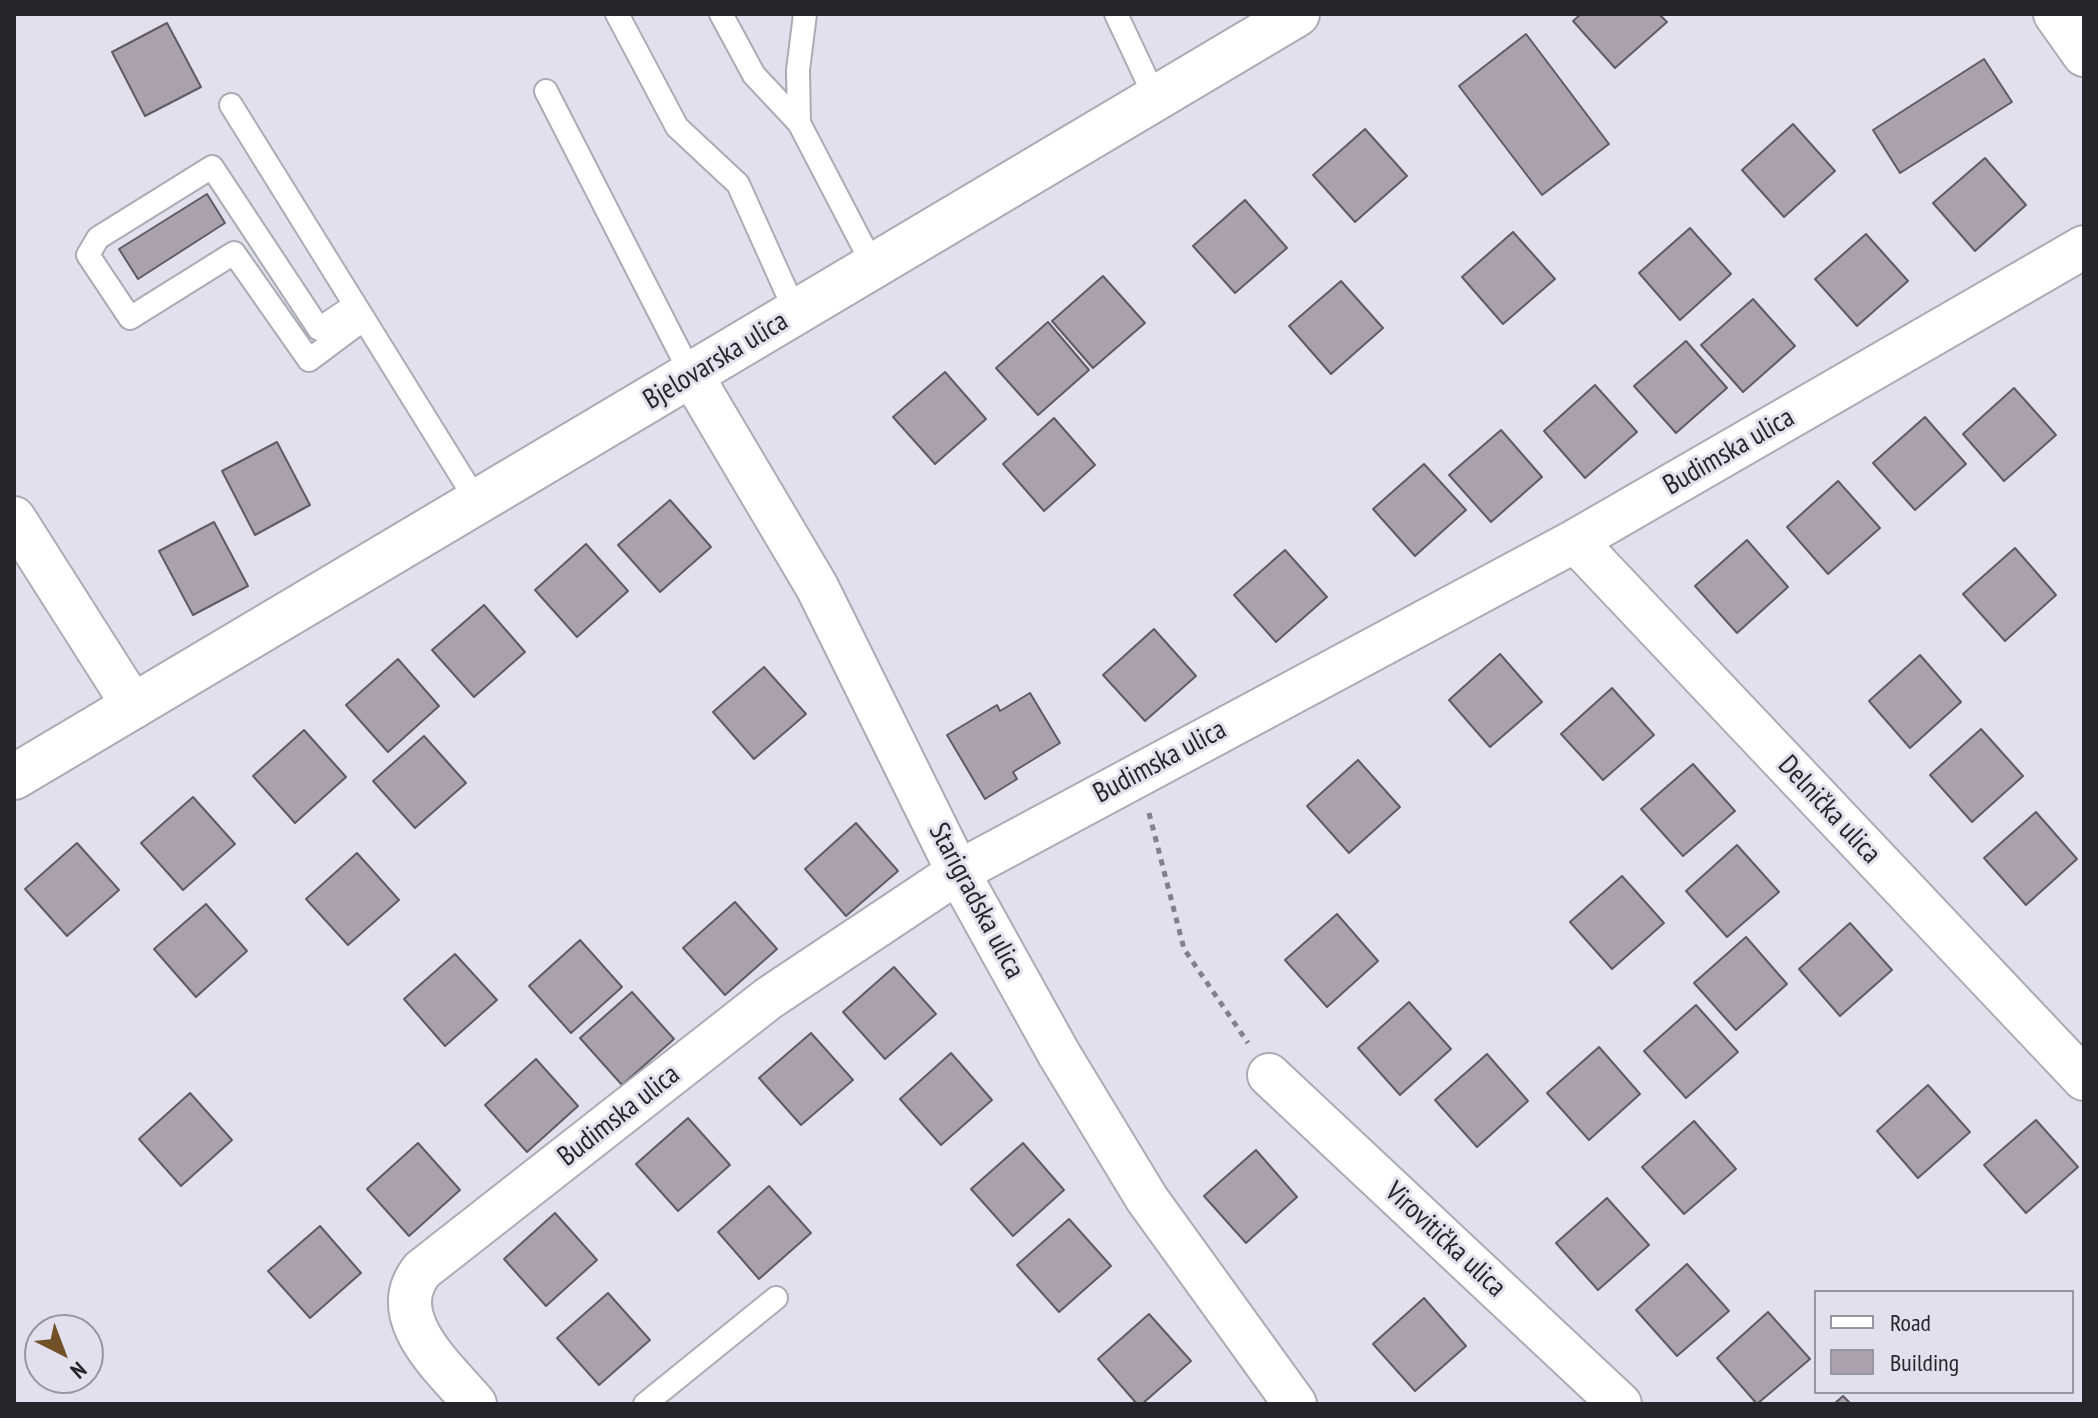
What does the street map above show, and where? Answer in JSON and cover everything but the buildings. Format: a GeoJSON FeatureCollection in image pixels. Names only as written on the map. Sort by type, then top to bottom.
{"type":"FeatureCollection","features":[{"type":"Feature","properties":{"kind":"main road","name":"Bjelovarska ulica"},"geometry":{"type":"LineString","coordinates":[[17,770],[134,707],[692,376],[1155,97],[1272,20]]}},
{"type":"Feature","properties":{"kind":"street"},"geometry":{"type":"LineString","coordinates":[[2055,14],[2084,55]]}},
{"type":"Feature","properties":{"kind":"street","name":"Budimska ulica"},"geometry":{"type":"LineString","coordinates":[[475,1404],[416,1334],[410,1308],[412,1282],[422,1270],[769,998],[958,872],[1575,541],[2084,247]]}},
{"type":"Feature","properties":{"kind":"street","name":"Starigradska ulica"},"geometry":{"type":"LineString","coordinates":[[692,376],[817,587],[958,872],[1059,1054],[1147,1199],[1295,1404]]}},
{"type":"Feature","properties":{"kind":"street"},"geometry":{"type":"LineString","coordinates":[[14,518],[134,707]]}},
{"type":"Feature","properties":{"kind":"street","name":"Delnička ulica"},"geometry":{"type":"LineString","coordinates":[[1575,541],[2084,1079]]}},
{"type":"Feature","properties":{"kind":"street","name":"Virovitička ulica"},"geometry":{"type":"LineString","coordinates":[[1269,1075],[1620,1404]]}},
{"type":"Feature","properties":{"kind":"lane"},"geometry":{"type":"LineString","coordinates":[[617,14],[677,127],[738,184],[796,313]]}},
{"type":"Feature","properties":{"kind":"lane"},"geometry":{"type":"LineString","coordinates":[[721,14],[754,75],[799,123],[874,267]]}},
{"type":"Feature","properties":{"kind":"lane"},"geometry":{"type":"LineString","coordinates":[[799,123],[798,70],[805,14]]}},
{"type":"Feature","properties":{"kind":"lane"},"geometry":{"type":"LineString","coordinates":[[1116,14],[1155,97]]}},
{"type":"Feature","properties":{"kind":"lane"},"geometry":{"type":"LineString","coordinates":[[546,91],[692,376]]}},
{"type":"Feature","properties":{"kind":"lane"},"geometry":{"type":"LineString","coordinates":[[231,105],[478,503]]}},
{"type":"Feature","properties":{"kind":"lane"},"geometry":{"type":"LineString","coordinates":[[212,167],[319,329],[360,312],[309,360],[234,253],[130,318],[88,255],[98,238],[212,167]]}},
{"type":"Feature","properties":{"kind":"lane"},"geometry":{"type":"LineString","coordinates":[[645,1404],[776,1298]]}},
{"type":"Feature","properties":{"kind":"path"},"geometry":{"type":"LineString","coordinates":[[1139,774],[1184,949],[1269,1075]]}}]}
